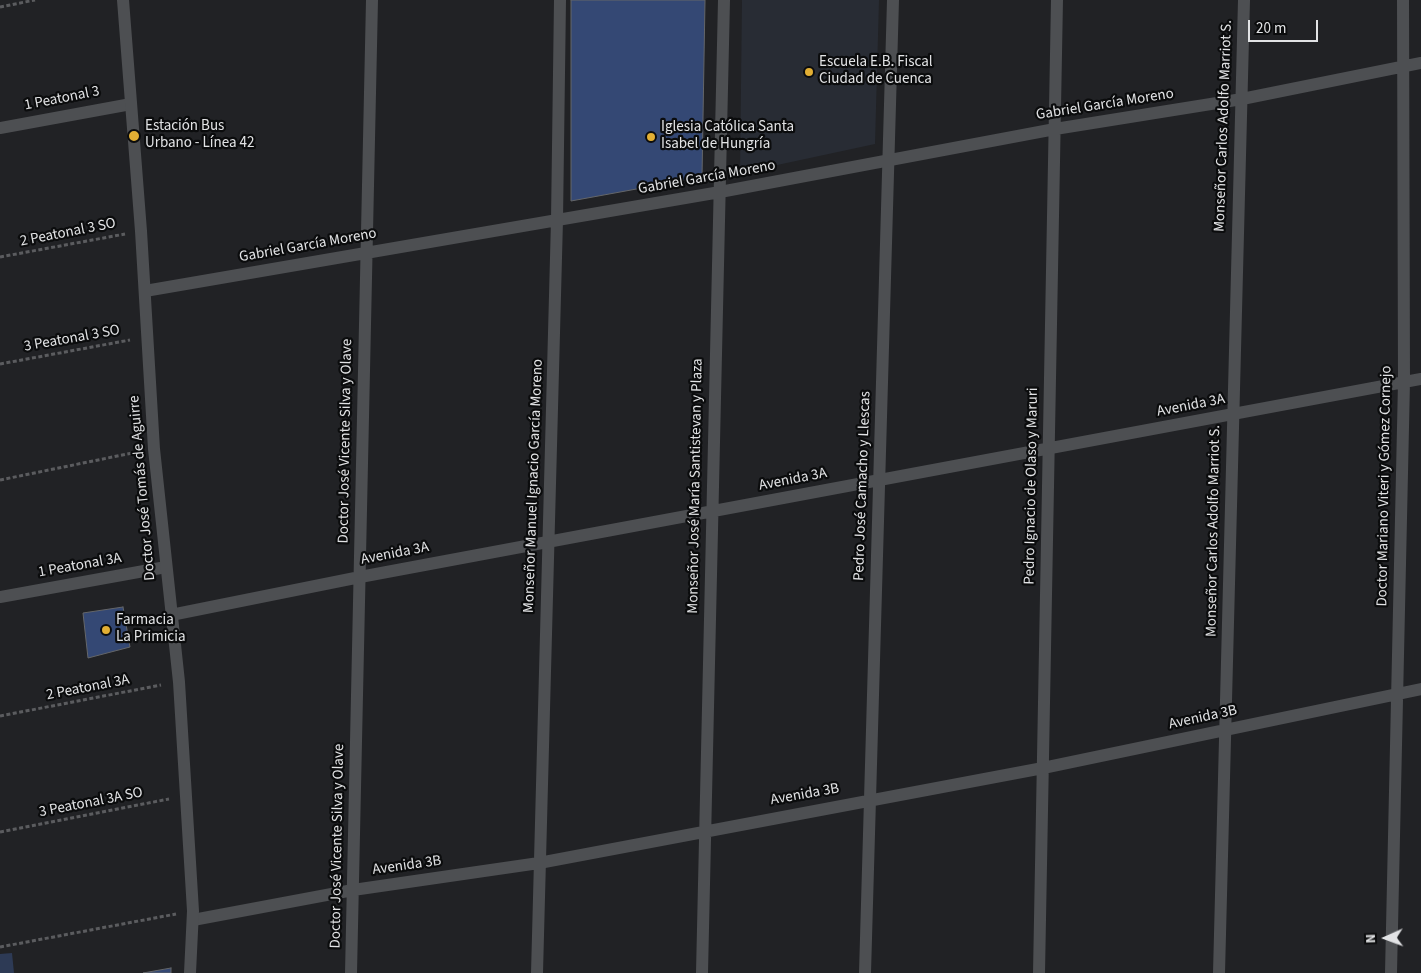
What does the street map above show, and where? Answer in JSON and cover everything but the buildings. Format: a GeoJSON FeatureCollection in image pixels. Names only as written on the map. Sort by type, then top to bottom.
{"type":"FeatureCollection","features":[{"type":"Feature","properties":{"kind":"street","name":"Doctor José Tomás de Aguirre"},"geometry":{"type":"LineString","coordinates":[[124,0],[141,231],[154,449],[179,682],[193,915],[190,973]]}},
{"type":"Feature","properties":{"kind":"street","name":"Doctor José Vicente Silva y Olave"},"geometry":{"type":"LineString","coordinates":[[351,973],[372,0]]}},
{"type":"Feature","properties":{"kind":"street","name":"Monseñor Manuel Ignacio García Moreno"},"geometry":{"type":"LineString","coordinates":[[537,973],[557,220],[560,0]]}},
{"type":"Feature","properties":{"kind":"street","name":"Monseñor José María Santistevan y Plaza"},"geometry":{"type":"LineString","coordinates":[[702,973],[724,0]]}},
{"type":"Feature","properties":{"kind":"street","name":"Pedro José Camacho y Llescas"},"geometry":{"type":"LineString","coordinates":[[866,973],[893,0]]}},
{"type":"Feature","properties":{"kind":"street","name":"Pedro Ignacio de Olaso y Maruri"},"geometry":{"type":"LineString","coordinates":[[1039,973],[1057,0]]}},
{"type":"Feature","properties":{"kind":"street","name":"Monseñor Carlos Adolfo Marriot S."},"geometry":{"type":"LineString","coordinates":[[1219,973],[1244,0]]}},
{"type":"Feature","properties":{"kind":"street","name":"Doctor Mariano Viteri y Gómez Cornejo"},"geometry":{"type":"LineString","coordinates":[[1391,973],[1404,382],[1403,0]]}},
{"type":"Feature","properties":{"kind":"street","name":"Gabriel García Moreno"},"geometry":{"type":"LineString","coordinates":[[145,291],[720,192],[1055,129],[1242,99],[1421,63]]}},
{"type":"Feature","properties":{"kind":"street","name":"1 Peatonal 3"},"geometry":{"type":"LineString","coordinates":[[0,128],[131,104]]}},
{"type":"Feature","properties":{"kind":"street","name":"Avenida 3A"},"geometry":{"type":"LineString","coordinates":[[171,615],[549,542],[1421,379]]}},
{"type":"Feature","properties":{"kind":"street","name":"1 Peatonal 3A"},"geometry":{"type":"LineString","coordinates":[[0,597],[166,567]]}},
{"type":"Feature","properties":{"kind":"street","name":"Avenida 3B"},"geometry":{"type":"LineString","coordinates":[[193,915],[539,863],[705,830],[1043,768],[1421,689]]}},
{"type":"Feature","properties":{"kind":"path"},"geometry":{"type":"LineString","coordinates":[[0,7],[35,0]]}},
{"type":"Feature","properties":{"kind":"path","name":"2 Peatonal 3 SO"},"geometry":{"type":"LineString","coordinates":[[0,257],[141,231]]}},
{"type":"Feature","properties":{"kind":"path","name":"3 Peatonal 3 SO"},"geometry":{"type":"LineString","coordinates":[[0,364],[147,337]]}},
{"type":"Feature","properties":{"kind":"path"},"geometry":{"type":"LineString","coordinates":[[0,480],[154,449]]}},
{"type":"Feature","properties":{"kind":"path","name":"2 Peatonal 3A"},"geometry":{"type":"LineString","coordinates":[[0,716],[179,682]]}},
{"type":"Feature","properties":{"kind":"path","name":"3 Peatonal 3A SO"},"geometry":{"type":"LineString","coordinates":[[0,832],[186,796]]}},
{"type":"Feature","properties":{"kind":"path"},"geometry":{"type":"LineString","coordinates":[[0,947],[193,915]]}},
{"type":"Feature","properties":{"kind":"shaded area","name":"Escuela E.B. Fiscal Ciudad de Cuenca"},"geometry":{"type":"Polygon","coordinates":[[[742,0],[879,0],[875,144],[740,173],[742,0]]]}},
{"type":"Feature","properties":{"kind":"shaded area"},"geometry":{"type":"Polygon","coordinates":[[[12,953],[14,973],[0,973],[0,954],[12,953]]]}},
{"type":"Feature","properties":{"kind":"place","name":"Escuela E.B. Fiscal Ciudad de Cuenca"},"geometry":{"type":"Point","coordinates":[809,72]}},
{"type":"Feature","properties":{"kind":"place","name":"Estación Bus Urbano - Línea 42"},"geometry":{"type":"Point","coordinates":[134,136]}},
{"type":"Feature","properties":{"kind":"place","name":"Iglesia Católica Santa Isabel de Hungría"},"geometry":{"type":"Point","coordinates":[651,137]}},
{"type":"Feature","properties":{"kind":"place","name":"Farmacia La Primicia"},"geometry":{"type":"Point","coordinates":[106,630]}}]}
